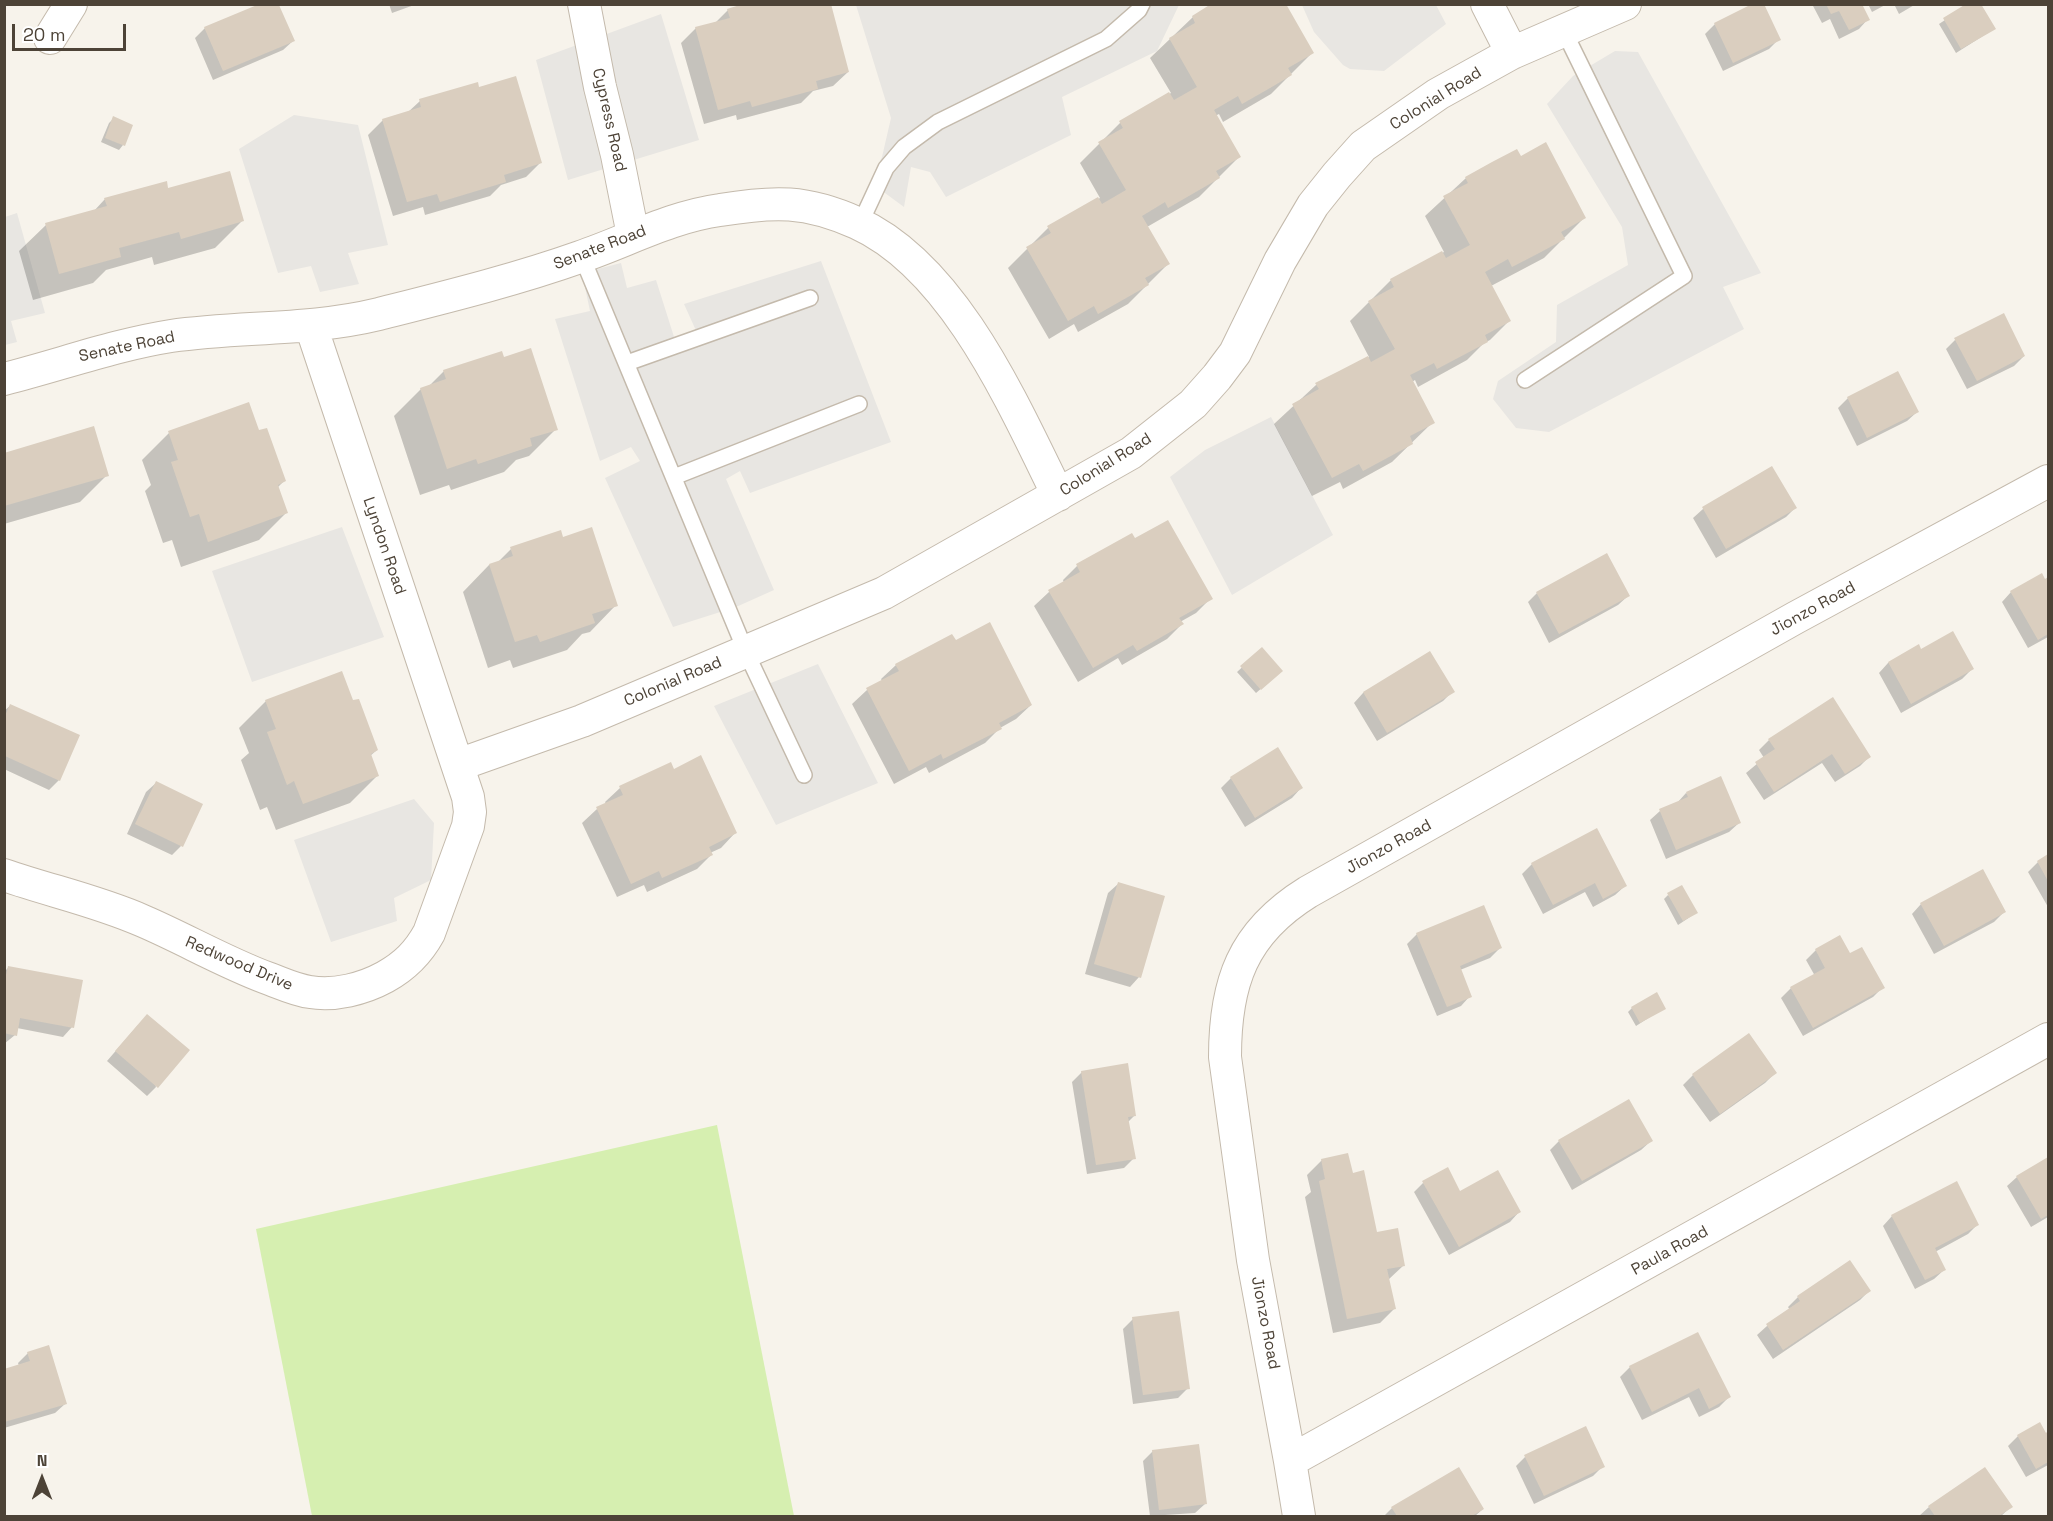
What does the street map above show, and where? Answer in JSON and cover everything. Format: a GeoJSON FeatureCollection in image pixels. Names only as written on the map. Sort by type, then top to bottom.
{"type":"FeatureCollection","features":[{"type":"Feature","properties":{"kind":"street"},"geometry":{"type":"LineString","coordinates":[[50,38],[71,4]]}},
{"type":"Feature","properties":{"kind":"street","name":"Cypress Road"},"geometry":{"type":"LineString","coordinates":[[585,4],[600,87],[633,235]]}},
{"type":"Feature","properties":{"kind":"street"},"geometry":{"type":"LineString","coordinates":[[1487,4],[1512,53]]}},
{"type":"Feature","properties":{"kind":"street","name":"Colonial Road"},"geometry":{"type":"LineString","coordinates":[[458,765],[582,721],[884,594],[1131,453],[1193,404],[1218,377],[1235,353],[1280,261],[1313,205],[1360,149],[1438,94],[1512,53],[1625,4]]}},
{"type":"Feature","properties":{"kind":"street","name":"Senate Road"},"geometry":{"type":"LineString","coordinates":[[4,379],[129,344],[186,335],[311,326],[376,314],[503,282],[582,257],[633,235],[688,217],[717,210],[778,202],[798,204],[830,211],[860,224],[903,250],[929,276],[951,304],[985,356],[1018,414],[1058,495]]}},
{"type":"Feature","properties":{"kind":"street","name":"Lyndon Road"},"geometry":{"type":"LineString","coordinates":[[311,326],[458,765]]}},
{"type":"Feature","properties":{"kind":"street","name":"Jionzo Road"},"geometry":{"type":"LineString","coordinates":[[1299,1516],[1253,1260],[1225,1057],[1225,1027],[1230,991],[1235,974],[1258,935],[1276,915],[1308,892],[1795,618],[2049,481]]}},
{"type":"Feature","properties":{"kind":"street","name":"Redwood Drive"},"geometry":{"type":"LineString","coordinates":[[4,875],[124,913],[243,969],[296,989],[324,993],[349,990],[374,983],[398,970],[420,950],[429,933],[468,826],[470,812],[468,797],[458,765]]}},
{"type":"Feature","properties":{"kind":"street","name":"Paula Road"},"geometry":{"type":"LineString","coordinates":[[1290,1461],[2049,1039]]}},
{"type":"Feature","properties":{"kind":"lane"},"geometry":{"type":"LineString","coordinates":[[860,224],[886,168],[904,147],[938,122],[1106,39],[1139,10],[1142,4]]}},
{"type":"Feature","properties":{"kind":"lane"},"geometry":{"type":"LineString","coordinates":[[1525,380],[1684,276],[1564,31]]}},
{"type":"Feature","properties":{"kind":"lane"},"geometry":{"type":"LineString","coordinates":[[582,257],[746,652],[804,775]]}},
{"type":"Feature","properties":{"kind":"lane"},"geometry":{"type":"LineString","coordinates":[[627,363],[810,298]]}},
{"type":"Feature","properties":{"kind":"lane"},"geometry":{"type":"LineString","coordinates":[[674,477],[859,404]]}},
{"type":"Feature","properties":{"kind":"green space"},"geometry":{"type":"Polygon","coordinates":[[[717,1125],[794,1516],[312,1516],[256,1229],[717,1125]]]}},
{"type":"Feature","properties":{"kind":"shaded area"},"geometry":{"type":"Polygon","coordinates":[[[856,5],[1179,5],[1157,51],[1062,97],[1071,135],[946,197],[930,172],[911,167],[904,207],[870,182],[882,157],[891,118],[856,5]]]}},
{"type":"Feature","properties":{"kind":"shaded area"},"geometry":{"type":"Polygon","coordinates":[[[1302,5],[1436,5],[1446,24],[1384,71],[1350,69],[1343,65],[1314,32],[1302,5]]]}},
{"type":"Feature","properties":{"kind":"shaded area"},"geometry":{"type":"Polygon","coordinates":[[[661,14],[699,140],[568,180],[536,60],[661,14]]]}},
{"type":"Feature","properties":{"kind":"shaded area"},"geometry":{"type":"Polygon","coordinates":[[[1615,51],[1638,52],[1761,273],[1723,287],[1744,329],[1549,432],[1516,428],[1493,399],[1498,381],[1556,342],[1557,305],[1628,265],[1622,227],[1547,104],[1573,76],[1615,51]]]}},
{"type":"Feature","properties":{"kind":"shaded area"},"geometry":{"type":"Polygon","coordinates":[[[294,115],[358,125],[388,245],[348,253],[359,284],[320,292],[311,266],[278,273],[239,149],[294,115]]]}},
{"type":"Feature","properties":{"kind":"shaded area"},"geometry":{"type":"Polygon","coordinates":[[[17,213],[45,313],[11,321],[17,342],[5,345],[5,217],[17,213]]]}},
{"type":"Feature","properties":{"kind":"shaded area"},"geometry":{"type":"Polygon","coordinates":[[[821,261],[891,442],[750,493],[740,471],[726,479],[774,590],[736,607],[673,627],[605,478],[640,461],[631,447],[600,461],[555,319],[590,311],[582,273],[621,263],[627,288],[656,280],[675,340],[698,335],[684,304],[821,261]]]}},
{"type":"Feature","properties":{"kind":"shaded area"},"geometry":{"type":"Polygon","coordinates":[[[1271,417],[1333,535],[1232,595],[1170,477],[1205,450],[1271,417]]]}},
{"type":"Feature","properties":{"kind":"shaded area"},"geometry":{"type":"Polygon","coordinates":[[[342,527],[384,637],[252,682],[212,571],[342,527]]]}},
{"type":"Feature","properties":{"kind":"shaded area"},"geometry":{"type":"Polygon","coordinates":[[[818,664],[878,783],[776,825],[714,706],[818,664]]]}},
{"type":"Feature","properties":{"kind":"shaded area"},"geometry":{"type":"Polygon","coordinates":[[[414,799],[434,823],[431,880],[394,898],[397,921],[331,942],[294,840],[414,799]]]}},
{"type":"Feature","properties":{"kind":"building"},"geometry":{"type":"Polygon","coordinates":[[[743,4],[831,4],[849,72],[816,81],[818,89],[752,107],[750,101],[718,110],[695,27],[730,18],[727,9],[743,4]]]}},
{"type":"Feature","properties":{"kind":"building"},"geometry":{"type":"Polygon","coordinates":[[[1211,4],[1286,4],[1314,53],[1288,68],[1292,75],[1242,104],[1238,96],[1214,110],[1241,157],[1216,171],[1220,178],[1168,208],[1165,202],[1142,216],[1170,264],[1145,278],[1149,285],[1098,314],[1094,306],[1068,321],[1026,247],[1051,233],[1047,226],[1098,197],[1102,204],[1126,190],[1098,142],[1123,128],[1119,121],[1169,92],[1174,100],[1197,87],[1169,38],[1195,23],[1192,16],[1211,4]]]}},
{"type":"Feature","properties":{"kind":"building"},"geometry":{"type":"Polygon","coordinates":[[[1752,4],[1764,4],[1781,40],[1733,63],[1714,23],[1752,4]]]}},
{"type":"Feature","properties":{"kind":"building"},"geometry":{"type":"Polygon","coordinates":[[[1826,4],[1862,4],[1870,20],[1849,30],[1839,11],[1831,14],[1826,4]]]}},
{"type":"Feature","properties":{"kind":"building"},"geometry":{"type":"Polygon","coordinates":[[[1966,4],[1981,4],[1996,29],[1961,49],[1943,18],[1966,4]]]}},
{"type":"Feature","properties":{"kind":"building"},"geometry":{"type":"Polygon","coordinates":[[[257,5],[279,5],[295,41],[223,71],[204,27],[257,5]]]}},
{"type":"Feature","properties":{"kind":"building"},"geometry":{"type":"Polygon","coordinates":[[[516,76],[542,163],[504,175],[506,182],[440,202],[437,194],[407,202],[382,119],[421,107],[419,99],[478,82],[479,87],[516,76]]]}},
{"type":"Feature","properties":{"kind":"building"},"geometry":{"type":"Polygon","coordinates":[[[113,116],[133,125],[125,146],[105,138],[113,116]]]}},
{"type":"Feature","properties":{"kind":"building"},"geometry":{"type":"Polygon","coordinates":[[[1546,142],[1586,218],[1561,232],[1565,239],[1541,252],[1512,267],[1508,259],[1485,272],[1511,321],[1485,335],[1488,342],[1437,369],[1434,363],[1410,375],[1435,423],[1410,436],[1413,444],[1363,471],[1359,464],[1332,478],[1292,404],[1319,389],[1315,383],[1368,356],[1371,362],[1395,349],[1368,301],[1394,287],[1390,279],[1442,251],[1446,258],[1470,245],[1443,196],[1468,183],[1465,177],[1492,162],[1517,149],[1521,156],[1546,142]]]}},
{"type":"Feature","properties":{"kind":"building"},"geometry":{"type":"Polygon","coordinates":[[[230,171],[244,221],[181,239],[179,232],[119,248],[121,257],[59,274],[45,223],[107,206],[104,198],[167,181],[168,188],[230,171]]]}},
{"type":"Feature","properties":{"kind":"building"},"geometry":{"type":"Polygon","coordinates":[[[2004,313],[2025,356],[1977,381],[1954,338],[2004,313]]]}},
{"type":"Feature","properties":{"kind":"building"},"geometry":{"type":"Polygon","coordinates":[[[531,348],[558,430],[530,438],[532,446],[478,464],[476,459],[447,469],[420,388],[446,379],[443,370],[502,351],[504,357],[531,348]]]}},
{"type":"Feature","properties":{"kind":"building"},"geometry":{"type":"Polygon","coordinates":[[[1898,371],[1919,412],[1867,438],[1847,397],[1898,371]]]}},
{"type":"Feature","properties":{"kind":"building"},"geometry":{"type":"Polygon","coordinates":[[[249,402],[259,430],[267,428],[286,481],[278,485],[288,513],[208,542],[199,514],[190,517],[171,462],[178,460],[168,431],[249,402]]]}},
{"type":"Feature","properties":{"kind":"building"},"geometry":{"type":"Polygon","coordinates":[[[94,426],[109,476],[4,506],[4,453],[94,426]]]}},
{"type":"Feature","properties":{"kind":"building"},"geometry":{"type":"Polygon","coordinates":[[[1772,466],[1797,508],[1726,549],[1702,507],[1772,466]]]}},
{"type":"Feature","properties":{"kind":"building"},"geometry":{"type":"Polygon","coordinates":[[[1168,520],[1213,599],[1179,618],[1184,624],[1137,651],[1133,645],[1093,668],[1048,590],[1080,572],[1076,564],[1132,533],[1135,538],[1168,520]]]}},
{"type":"Feature","properties":{"kind":"building"},"geometry":{"type":"Polygon","coordinates":[[[592,527],[618,606],[592,614],[595,623],[540,642],[537,635],[515,642],[489,564],[513,556],[510,547],[561,530],[563,537],[592,527]]]}},
{"type":"Feature","properties":{"kind":"building"},"geometry":{"type":"Polygon","coordinates":[[[1607,553],[1630,596],[1559,634],[1536,592],[1607,553]]]}},
{"type":"Feature","properties":{"kind":"building"},"geometry":{"type":"Polygon","coordinates":[[[2042,573],[2045,579],[2048,577],[2048,634],[2038,640],[2010,591],[2042,573]]]}},
{"type":"Feature","properties":{"kind":"building"},"geometry":{"type":"Polygon","coordinates":[[[990,622],[1032,705],[999,723],[1002,729],[943,759],[941,754],[909,771],[866,688],[899,671],[895,664],[952,634],[956,640],[990,622]]]}},
{"type":"Feature","properties":{"kind":"building"},"geometry":{"type":"Polygon","coordinates":[[[1953,631],[1974,669],[1911,704],[1888,662],[1919,644],[1921,649],[1953,631]]]}},
{"type":"Feature","properties":{"kind":"building"},"geometry":{"type":"Polygon","coordinates":[[[1262,647],[1283,671],[1261,690],[1240,666],[1262,647]]]}},
{"type":"Feature","properties":{"kind":"building"},"geometry":{"type":"Polygon","coordinates":[[[1430,651],[1455,692],[1387,733],[1363,692],[1430,651]]]}},
{"type":"Feature","properties":{"kind":"building"},"geometry":{"type":"Polygon","coordinates":[[[342,671],[353,700],[359,699],[378,750],[371,754],[379,776],[303,804],[294,781],[287,785],[267,732],[276,729],[265,700],[342,671]]]}},
{"type":"Feature","properties":{"kind":"building"},"geometry":{"type":"Polygon","coordinates":[[[1833,697],[1871,757],[1845,774],[1832,754],[1774,792],[1755,762],[1775,749],[1768,739],[1833,697]]]}},
{"type":"Feature","properties":{"kind":"building"},"geometry":{"type":"Polygon","coordinates":[[[10,704],[80,735],[60,781],[5,756],[5,716],[10,704]]]}},
{"type":"Feature","properties":{"kind":"building"},"geometry":{"type":"Polygon","coordinates":[[[1278,747],[1303,788],[1255,818],[1230,777],[1278,747]]]}},
{"type":"Feature","properties":{"kind":"building"},"geometry":{"type":"Polygon","coordinates":[[[701,755],[737,833],[709,847],[713,855],[662,878],[659,871],[631,884],[596,807],[623,795],[619,786],[671,762],[674,769],[701,755]]]}},
{"type":"Feature","properties":{"kind":"building"},"geometry":{"type":"Polygon","coordinates":[[[1721,776],[1741,823],[1676,850],[1659,809],[1688,797],[1686,792],[1721,776]]]}},
{"type":"Feature","properties":{"kind":"building"},"geometry":{"type":"Polygon","coordinates":[[[156,781],[203,804],[183,847],[135,824],[156,781]]]}},
{"type":"Feature","properties":{"kind":"building"},"geometry":{"type":"Polygon","coordinates":[[[1597,828],[1627,886],[1603,899],[1595,883],[1553,905],[1531,863],[1597,828]]]}},
{"type":"Feature","properties":{"kind":"building"},"geometry":{"type":"Polygon","coordinates":[[[2048,854],[2048,881],[2037,861],[2048,854]]]}},
{"type":"Feature","properties":{"kind":"building"},"geometry":{"type":"Polygon","coordinates":[[[1983,869],[2006,912],[1944,946],[1920,903],[1983,869]]]}},
{"type":"Feature","properties":{"kind":"building"},"geometry":{"type":"Polygon","coordinates":[[[1118,882],[1165,896],[1141,978],[1094,964],[1118,882]]]}},
{"type":"Feature","properties":{"kind":"building"},"geometry":{"type":"Polygon","coordinates":[[[1682,885],[1698,913],[1683,921],[1667,893],[1682,885]]]}},
{"type":"Feature","properties":{"kind":"building"},"geometry":{"type":"Polygon","coordinates":[[[1484,905],[1502,948],[1460,966],[1472,997],[1447,1007],[1416,933],[1484,905]]]}},
{"type":"Feature","properties":{"kind":"building"},"geometry":{"type":"Polygon","coordinates":[[[1840,935],[1850,953],[1862,947],[1885,988],[1813,1028],[1790,987],[1825,968],[1815,949],[1840,935]]]}},
{"type":"Feature","properties":{"kind":"building"},"geometry":{"type":"Polygon","coordinates":[[[8,966],[83,980],[74,1028],[20,1018],[17,1036],[4,1033],[4,984],[8,966]]]}},
{"type":"Feature","properties":{"kind":"building"},"geometry":{"type":"Polygon","coordinates":[[[1657,992],[1666,1009],[1640,1023],[1631,1007],[1657,992]]]}},
{"type":"Feature","properties":{"kind":"building"},"geometry":{"type":"Polygon","coordinates":[[[147,1014],[190,1050],[158,1088],[115,1051],[147,1014]]]}},
{"type":"Feature","properties":{"kind":"building"},"geometry":{"type":"Polygon","coordinates":[[[1749,1033],[1777,1073],[1720,1114],[1692,1074],[1749,1033]]]}},
{"type":"Feature","properties":{"kind":"building"},"geometry":{"type":"Polygon","coordinates":[[[1128,1063],[1136,1116],[1128,1117],[1136,1159],[1096,1165],[1081,1071],[1128,1063]]]}},
{"type":"Feature","properties":{"kind":"building"},"geometry":{"type":"Polygon","coordinates":[[[1629,1099],[1653,1141],[1582,1181],[1558,1140],[1629,1099]]]}},
{"type":"Feature","properties":{"kind":"building"},"geometry":{"type":"Polygon","coordinates":[[[1348,1153],[1353,1173],[1364,1170],[1377,1232],[1398,1228],[1405,1266],[1387,1269],[1396,1309],[1347,1319],[1319,1181],[1325,1179],[1321,1159],[1348,1153]]]}},
{"type":"Feature","properties":{"kind":"building"},"geometry":{"type":"Polygon","coordinates":[[[2048,1157],[2048,1215],[2041,1219],[2016,1176],[2048,1157]]]}},
{"type":"Feature","properties":{"kind":"building"},"geometry":{"type":"Polygon","coordinates":[[[1448,1167],[1460,1191],[1498,1170],[1521,1212],[1459,1247],[1422,1181],[1448,1167]]]}},
{"type":"Feature","properties":{"kind":"building"},"geometry":{"type":"Polygon","coordinates":[[[1957,1181],[1979,1225],[1935,1248],[1946,1270],[1925,1280],[1891,1215],[1957,1181]]]}},
{"type":"Feature","properties":{"kind":"building"},"geometry":{"type":"Polygon","coordinates":[[[1850,1260],[1871,1291],[1783,1350],[1766,1324],[1800,1301],[1797,1296],[1850,1260]]]}},
{"type":"Feature","properties":{"kind":"building"},"geometry":{"type":"Polygon","coordinates":[[[1179,1311],[1190,1389],[1143,1395],[1132,1317],[1179,1311]]]}},
{"type":"Feature","properties":{"kind":"building"},"geometry":{"type":"Polygon","coordinates":[[[1698,1332],[1731,1397],[1709,1409],[1699,1388],[1652,1412],[1629,1366],[1698,1332]]]}},
{"type":"Feature","properties":{"kind":"building"},"geometry":{"type":"Polygon","coordinates":[[[49,1345],[67,1404],[4,1422],[4,1369],[30,1361],[27,1352],[49,1345]]]}},
{"type":"Feature","properties":{"kind":"building"},"geometry":{"type":"Polygon","coordinates":[[[2040,1422],[2046,1433],[2048,1431],[2048,1462],[2036,1469],[2017,1435],[2040,1422]]]}},
{"type":"Feature","properties":{"kind":"building"},"geometry":{"type":"Polygon","coordinates":[[[1586,1426],[1605,1467],[1544,1496],[1524,1455],[1586,1426]]]}},
{"type":"Feature","properties":{"kind":"building"},"geometry":{"type":"Polygon","coordinates":[[[1199,1444],[1207,1504],[1159,1510],[1152,1450],[1199,1444]]]}},
{"type":"Feature","properties":{"kind":"building"},"geometry":{"type":"Polygon","coordinates":[[[1459,1467],[1484,1509],[1472,1516],[1397,1516],[1391,1507],[1459,1467]]]}},
{"type":"Feature","properties":{"kind":"building"},"geometry":{"type":"Polygon","coordinates":[[[1985,1467],[2013,1507],[1999,1516],[1935,1516],[1928,1506],[1985,1467]]]}}]}
